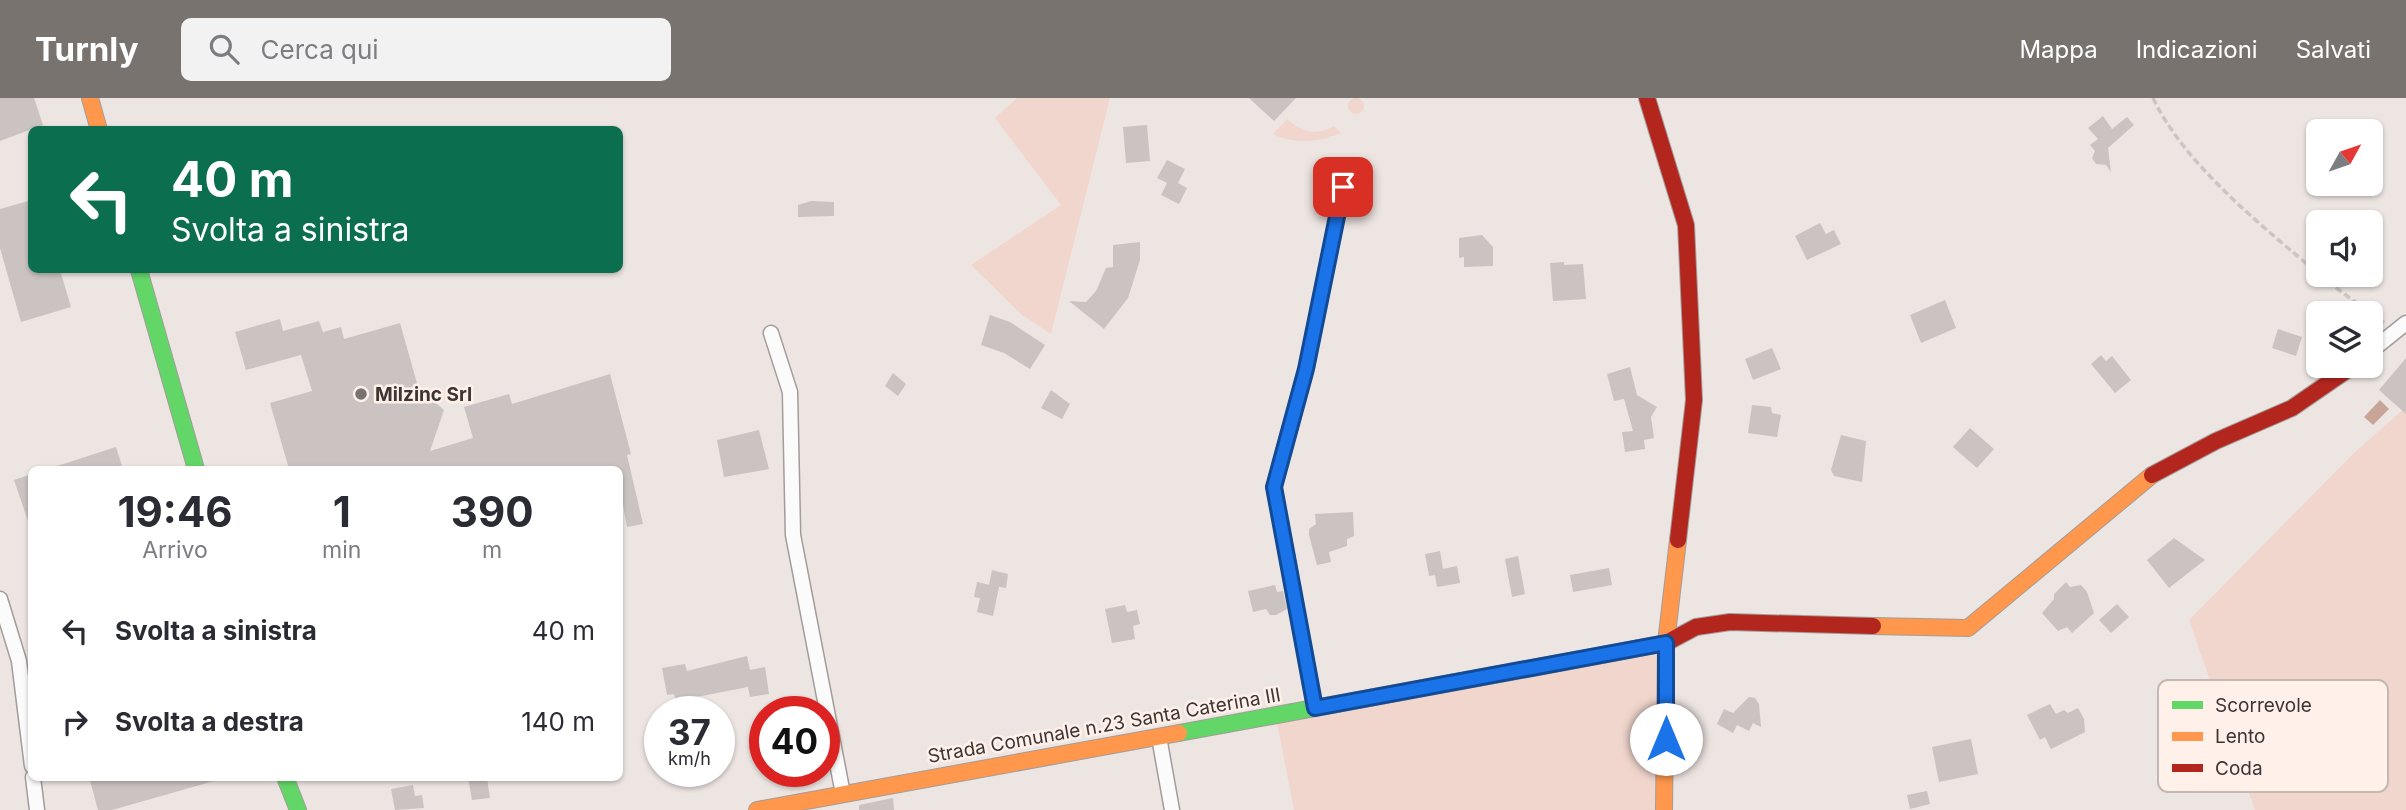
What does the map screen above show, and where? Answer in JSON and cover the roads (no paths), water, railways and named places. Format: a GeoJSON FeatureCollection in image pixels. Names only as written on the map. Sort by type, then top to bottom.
{"type":"FeatureCollection","features":[{"type":"Feature","properties":{"kind":"street"},"geometry":{"type":"LineString","coordinates":[[90,98],[98,126]]}},
{"type":"Feature","properties":{"kind":"street"},"geometry":{"type":"LineString","coordinates":[[1647,98],[1686,225],[1694,400],[1666,643],[1664,810]]}},
{"type":"Feature","properties":{"kind":"street"},"geometry":{"type":"LineString","coordinates":[[1315,708],[1274,487],[1306,369],[1343,187]]}},
{"type":"Feature","properties":{"kind":"street"},"geometry":{"type":"LineString","coordinates":[[140,273],[195,466]]}},
{"type":"Feature","properties":{"kind":"street"},"geometry":{"type":"LineString","coordinates":[[2383,341],[2406,323]]}},
{"type":"Feature","properties":{"kind":"street"},"geometry":{"type":"LineString","coordinates":[[771,333],[790,392],[793,536],[843,794]]}},
{"type":"Feature","properties":{"kind":"street","name":"Strada Comunale n.23 Santa Caterina III"},"geometry":{"type":"LineString","coordinates":[[757,810],[1666,643],[1696,626],[1730,622],[1968,628],[2155,474],[2216,441],[2292,408],[2336,378]]}},
{"type":"Feature","properties":{"kind":"street"},"geometry":{"type":"LineString","coordinates":[[0,599],[19,661],[28,733]]}},
{"type":"Feature","properties":{"kind":"street"},"geometry":{"type":"LineString","coordinates":[[1159,737],[1172,810]]}},
{"type":"Feature","properties":{"kind":"street"},"geometry":{"type":"LineString","coordinates":[[33,781],[37,810]]}},
{"type":"Feature","properties":{"kind":"street"},"geometry":{"type":"LineString","coordinates":[[283,781],[284,810]]}},
{"type":"Feature","properties":{"kind":"street"},"geometry":{"type":"LineString","coordinates":[[285,781],[298,810]]}},
{"type":"Feature","properties":{"kind":"place","name":"Milzinc Srl"},"geometry":{"type":"Point","coordinates":[361,394]}}]}
